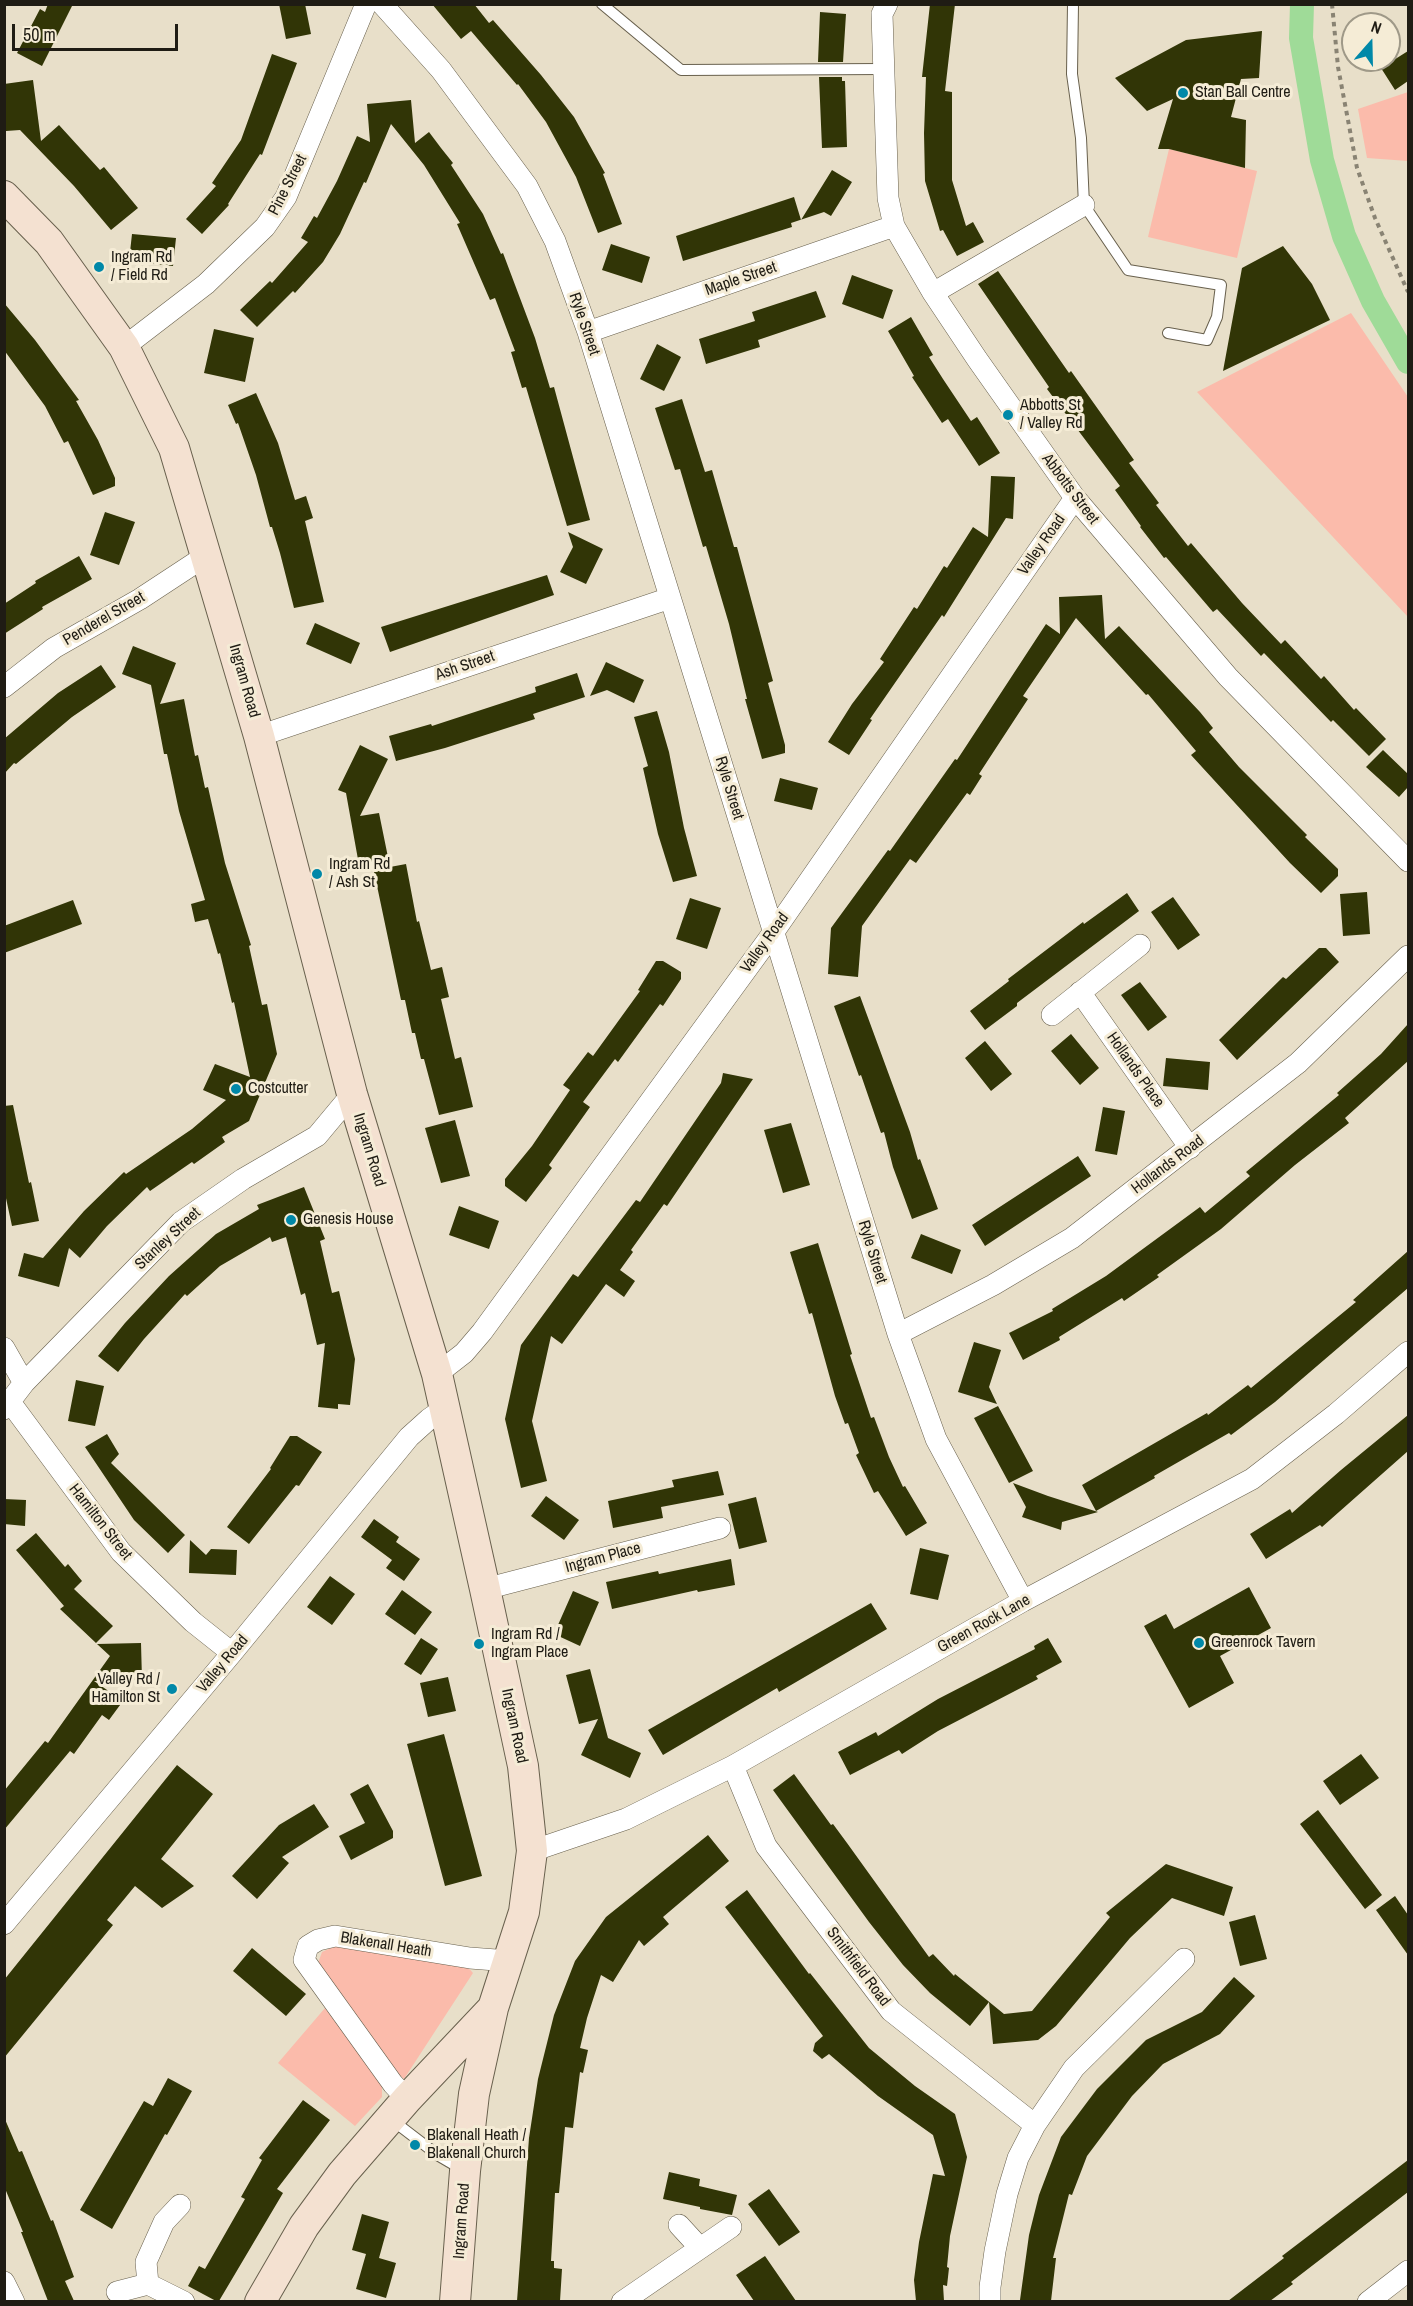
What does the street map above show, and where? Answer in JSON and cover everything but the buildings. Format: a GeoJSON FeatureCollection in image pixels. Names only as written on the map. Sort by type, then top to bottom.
{"type":"FeatureCollection","features":[{"type":"Feature","properties":{"kind":"street","name":"Pine Street"},"geometry":{"type":"LineString","coordinates":[[124,347],[206,284],[265,227],[285,197],[366,4]]}},
{"type":"Feature","properties":{"kind":"street","name":"Ryle Street"},"geometry":{"type":"LineString","coordinates":[[382,4],[441,70],[527,186],[555,241],[588,332],[898,1334],[936,1438],[1023,1601]]}},
{"type":"Feature","properties":{"kind":"street","name":"Abbotts Street"},"geometry":{"type":"LineString","coordinates":[[887,4],[882,14],[888,198],[894,226],[933,292],[1075,498],[1228,677],[1408,861]]}},
{"type":"Feature","properties":{"kind":"street","name":"Ingram Road"},"geometry":{"type":"LineString","coordinates":[[4,196],[50,242],[124,347],[174,448],[259,736],[352,1094],[437,1374],[523,1766],[532,1851],[524,1912],[493,2008],[474,2094],[465,2171],[455,2301]]}},
{"type":"Feature","properties":{"kind":"street"},"geometry":{"type":"LineString","coordinates":[[933,292],[1084,205]]}},
{"type":"Feature","properties":{"kind":"street","name":"Maple Street"},"geometry":{"type":"LineString","coordinates":[[588,332],[894,226]]}},
{"type":"Feature","properties":{"kind":"street","name":"Valley Road"},"geometry":{"type":"LineString","coordinates":[[437,1374],[464,1353],[482,1332],[773,933],[1075,498]]}},
{"type":"Feature","properties":{"kind":"street","name":"Penderel Street"},"geometry":{"type":"LineString","coordinates":[[4,687],[54,648],[140,599],[207,555]]}},
{"type":"Feature","properties":{"kind":"street","name":"Ash Street"},"geometry":{"type":"LineString","coordinates":[[259,736],[670,598]]}},
{"type":"Feature","properties":{"kind":"street"},"geometry":{"type":"LineString","coordinates":[[1052,1015],[1140,945]]}},
{"type":"Feature","properties":{"kind":"street","name":"Hollands Road"},"geometry":{"type":"LineString","coordinates":[[898,1334],[993,1285],[1072,1238],[1298,1063],[1408,956]]}},
{"type":"Feature","properties":{"kind":"street","name":"Hollands Place"},"geometry":{"type":"LineString","coordinates":[[1080,992],[1191,1148]]}},
{"type":"Feature","properties":{"kind":"street","name":"Stanley Street"},"geometry":{"type":"LineString","coordinates":[[7,1406],[24,1383],[181,1222],[243,1179],[317,1136],[352,1094]]}},
{"type":"Feature","properties":{"kind":"street"},"geometry":{"type":"LineString","coordinates":[[4,1348],[24,1383]]}},
{"type":"Feature","properties":{"kind":"street","name":"Green Rock Lane"},"geometry":{"type":"LineString","coordinates":[[532,1851],[626,1820],[733,1766],[1023,1601],[1252,1479],[1336,1414],[1408,1352]]}},
{"type":"Feature","properties":{"kind":"street","name":"Hamilton Street"},"geometry":{"type":"LineString","coordinates":[[7,1406],[121,1552],[193,1622],[232,1653]]}},
{"type":"Feature","properties":{"kind":"street","name":"Valley Road"},"geometry":{"type":"LineString","coordinates":[[4,1924],[232,1653],[409,1437],[445,1408]]}},
{"type":"Feature","properties":{"kind":"street","name":"Ingram Place"},"geometry":{"type":"LineString","coordinates":[[485,1589],[720,1528]]}},
{"type":"Feature","properties":{"kind":"street","name":"Smithfield Road"},"geometry":{"type":"LineString","coordinates":[[733,1766],[766,1846],[891,2011],[1035,2124]]}},
{"type":"Feature","properties":{"kind":"street","name":"Blakenall Heath"},"geometry":{"type":"LineString","coordinates":[[406,2101],[304,1960],[308,1946],[318,1940],[335,1936],[470,1958],[509,1961]]}},
{"type":"Feature","properties":{"kind":"street"},"geometry":{"type":"LineString","coordinates":[[990,2301],[995,2251],[1006,2194],[1018,2158],[1035,2124],[1074,2068],[1184,1959]]}},
{"type":"Feature","properties":{"kind":"street"},"geometry":{"type":"LineString","coordinates":[[260,2301],[304,2226],[342,2174],[493,2008]]}},
{"type":"Feature","properties":{"kind":"street"},"geometry":{"type":"LineString","coordinates":[[406,2101],[454,2087],[474,2094]]}},
{"type":"Feature","properties":{"kind":"street"},"geometry":{"type":"LineString","coordinates":[[148,2284],[146,2262],[164,2222],[180,2205]]}},
{"type":"Feature","properties":{"kind":"street"},"geometry":{"type":"LineString","coordinates":[[679,2225],[700,2248]]}},
{"type":"Feature","properties":{"kind":"street"},"geometry":{"type":"LineString","coordinates":[[622,2301],[731,2227]]}},
{"type":"Feature","properties":{"kind":"street"},"geometry":{"type":"LineString","coordinates":[[1368,2301],[1408,2271]]}},
{"type":"Feature","properties":{"kind":"street"},"geometry":{"type":"LineString","coordinates":[[4,2282],[14,2301]]}},
{"type":"Feature","properties":{"kind":"street"},"geometry":{"type":"LineString","coordinates":[[117,2292],[148,2284],[184,2301]]}},
{"type":"Feature","properties":{"kind":"lane"},"geometry":{"type":"LineString","coordinates":[[602,4],[681,70],[884,69]]}},
{"type":"Feature","properties":{"kind":"lane"},"geometry":{"type":"LineString","coordinates":[[1073,4],[1072,74],[1082,138],[1084,205],[1128,270],[1221,285],[1217,317],[1207,340],[1168,333]]}},
{"type":"Feature","properties":{"kind":"lane"},"geometry":{"type":"LineString","coordinates":[[406,2101],[440,2156],[465,2171]]}},
{"type":"Feature","properties":{"kind":"path"},"geometry":{"type":"LineString","coordinates":[[1332,4],[1338,68],[1357,168],[1375,218],[1408,292]]}},
{"type":"Feature","properties":{"kind":"shaded area"},"geometry":{"type":"Polygon","coordinates":[[[1408,92],[1408,161],[1367,158],[1358,109],[1408,92]]]}},
{"type":"Feature","properties":{"kind":"shaded area"},"geometry":{"type":"Polygon","coordinates":[[[1169,149],[1257,171],[1237,258],[1148,237],[1169,149]]]}},
{"type":"Feature","properties":{"kind":"shaded area"},"geometry":{"type":"Polygon","coordinates":[[[1351,313],[1408,397],[1408,617],[1197,392],[1351,313]]]}},
{"type":"Feature","properties":{"kind":"shaded area"},"geometry":{"type":"Polygon","coordinates":[[[335,1946],[464,1963],[473,1973],[404,2079],[397,2073],[318,1963],[322,1952],[335,1946]]]}},
{"type":"Feature","properties":{"kind":"shaded area"},"geometry":{"type":"Polygon","coordinates":[[[325,2008],[382,2085],[382,2097],[355,2126],[278,2063],[325,2008]]]}},
{"type":"Feature","properties":{"kind":"waterway"},"geometry":{"type":"LineString","coordinates":[[1302,4],[1301,38],[1322,160],[1344,236],[1373,301],[1408,362]]}},
{"type":"Feature","properties":{"kind":"place","name":"Stan Ball Centre"},"geometry":{"type":"Point","coordinates":[1183,93]}},
{"type":"Feature","properties":{"kind":"place","name":"Ingram Rd / Field Rd"},"geometry":{"type":"Point","coordinates":[99,267]}},
{"type":"Feature","properties":{"kind":"place","name":"Abbotts St / Valley Rd"},"geometry":{"type":"Point","coordinates":[1008,415]}},
{"type":"Feature","properties":{"kind":"place","name":"Ingram Rd / Ash St"},"geometry":{"type":"Point","coordinates":[317,874]}},
{"type":"Feature","properties":{"kind":"place","name":"Costcutter"},"geometry":{"type":"Point","coordinates":[236,1089]}},
{"type":"Feature","properties":{"kind":"place","name":"Genesis House"},"geometry":{"type":"Point","coordinates":[291,1220]}},
{"type":"Feature","properties":{"kind":"place","name":"Greenrock Tavern"},"geometry":{"type":"Point","coordinates":[1199,1643]}},
{"type":"Feature","properties":{"kind":"place","name":"Ingram Rd / Ingram Place"},"geometry":{"type":"Point","coordinates":[479,1644]}},
{"type":"Feature","properties":{"kind":"place","name":"Valley Rd / Hamilton St"},"geometry":{"type":"Point","coordinates":[172,1689]}},
{"type":"Feature","properties":{"kind":"place","name":"Blakenall Heath / Blakenall Church"},"geometry":{"type":"Point","coordinates":[415,2145]}}]}
